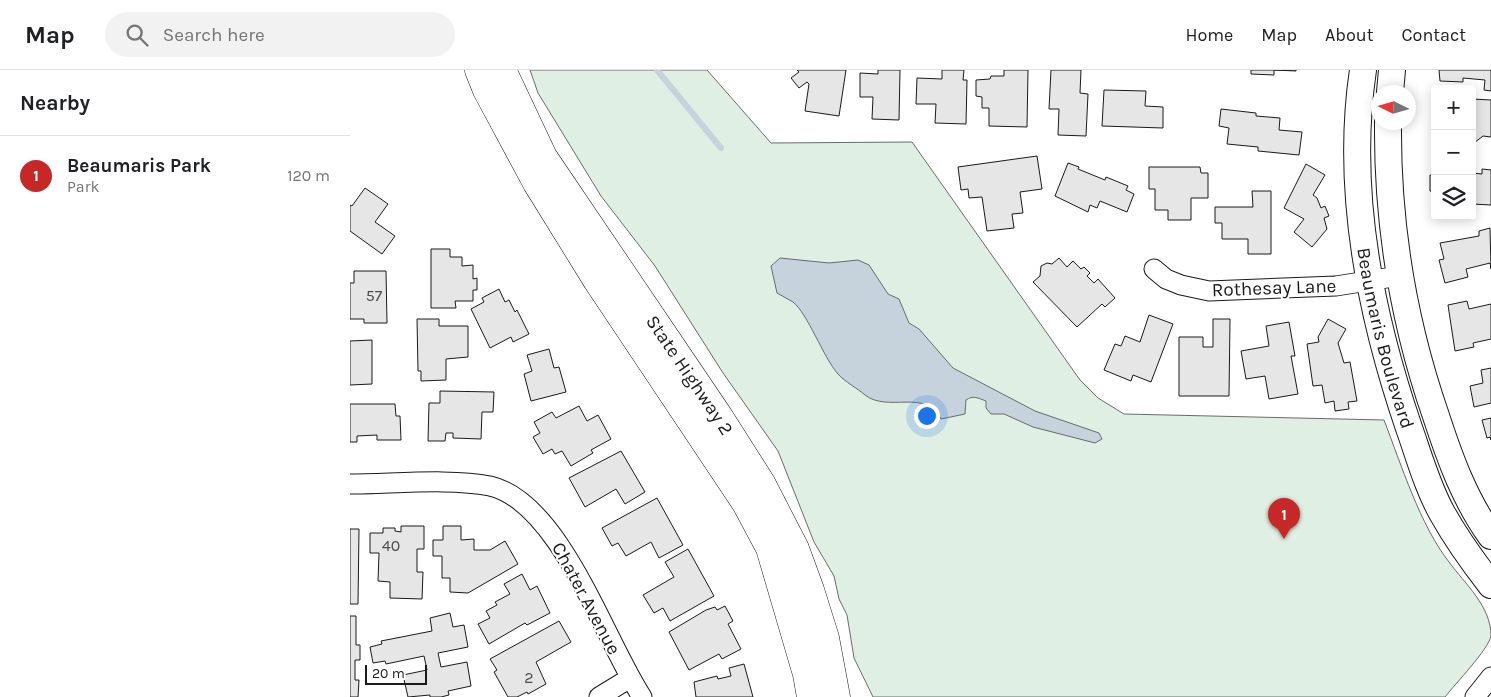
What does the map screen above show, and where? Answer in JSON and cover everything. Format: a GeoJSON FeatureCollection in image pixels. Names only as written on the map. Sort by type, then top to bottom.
{"type":"FeatureCollection","features":[{"type":"Feature","properties":{"kind":"highway","name":"State Highway 2"},"geometry":{"type":"LineString","coordinates":[[479,70],[487,90],[536,183],[597,280],[746,503],[766,540],[794,626],[811,697]]}},
{"type":"Feature","properties":{"kind":"highway","name":"State Highway 2"},"geometry":{"type":"LineString","coordinates":[[502,70],[543,157],[719,417],[761,483],[794,549],[810,590],[825,638],[836,697]]}},
{"type":"Feature","properties":{"kind":"street","name":"Beaumaris Boulevard"},"geometry":{"type":"LineString","coordinates":[[1363,70],[1358,141],[1359,201],[1370,281],[1381,336],[1424,471],[1442,512],[1464,548],[1491,585]]}},
{"type":"Feature","properties":{"kind":"street"},"geometry":{"type":"LineString","coordinates":[[1391,85],[1392,70]]}},
{"type":"Feature","properties":{"kind":"street","name":"Beaumaris Boulevard"},"geometry":{"type":"LineString","coordinates":[[1388,130],[1388,178],[1399,276],[1425,381],[1451,463],[1468,500],[1490,534]]}},
{"type":"Feature","properties":{"kind":"street","name":"Rothesay Lane"},"geometry":{"type":"LineString","coordinates":[[1154,269],[1166,279],[1209,291],[1336,286],[1399,276]]}},
{"type":"Feature","properties":{"kind":"street","name":"Chater Avenue"},"geometry":{"type":"LineString","coordinates":[[350,484],[466,483],[484,485],[492,487],[532,509],[572,564],[630,678],[642,697]]}},
{"type":"Feature","properties":{"kind":"street"},"geometry":{"type":"LineString","coordinates":[[1464,548],[1490,534]]}},
{"type":"Feature","properties":{"kind":"street"},"geometry":{"type":"LineString","coordinates":[[1475,697],[1491,677]]}},
{"type":"Feature","properties":{"kind":"street"},"geometry":{"type":"LineString","coordinates":[[599,697],[630,678]]}},
{"type":"Feature","properties":{"kind":"green space"},"geometry":{"type":"Polygon","coordinates":[[[530,70],[707,70],[771,143],[912,142],[1080,380],[1098,398],[1124,414],[1384,420],[1412,494],[1429,530],[1449,562],[1476,596],[1487,615],[1491,636],[1489,642],[1445,697],[873,697],[854,658],[847,615],[839,599],[834,576],[814,542],[778,451],[723,373],[655,266],[601,196],[538,93],[530,70]]]}},
{"type":"Feature","properties":{"kind":"shaded area"},"geometry":{"type":"Polygon","coordinates":[[[780,258],[829,263],[858,260],[869,265],[888,294],[899,299],[909,323],[919,329],[953,368],[1035,411],[1099,433],[1102,439],[1095,443],[1033,427],[1004,414],[991,414],[986,408],[986,401],[976,398],[966,400],[965,414],[941,419],[934,410],[926,405],[884,402],[874,400],[865,395],[844,380],[832,367],[799,308],[793,302],[777,293],[771,266],[780,258]]]}},
{"type":"Feature","properties":{"kind":"building"},"geometry":{"type":"Polygon","coordinates":[[[797,70],[846,70],[839,116],[805,111],[809,84],[807,82],[799,88],[791,78],[799,72],[797,70]]]}},
{"type":"Feature","properties":{"kind":"building"},"geometry":{"type":"Polygon","coordinates":[[[878,70],[900,70],[899,120],[872,119],[873,97],[860,97],[860,73],[878,74],[878,70]]]}},
{"type":"Feature","properties":{"kind":"building"},"geometry":{"type":"Polygon","coordinates":[[[942,70],[964,70],[963,80],[967,80],[966,124],[935,123],[936,104],[916,104],[917,78],[942,79],[942,70]]]}},
{"type":"Feature","properties":{"kind":"building"},"geometry":{"type":"Polygon","coordinates":[[[1004,70],[1028,70],[1027,127],[989,126],[989,108],[982,108],[982,97],[976,96],[976,80],[990,79],[991,76],[1004,76],[1004,70]]]}},
{"type":"Feature","properties":{"kind":"building"},"geometry":{"type":"Polygon","coordinates":[[[1051,70],[1081,70],[1080,93],[1088,94],[1086,136],[1058,135],[1059,109],[1049,109],[1051,70]]]}},
{"type":"Feature","properties":{"kind":"building"},"geometry":{"type":"Polygon","coordinates":[[[1251,70],[1274,70],[1274,75],[1251,74],[1251,70]]]}},
{"type":"Feature","properties":{"kind":"building"},"geometry":{"type":"Polygon","coordinates":[[[1439,70],[1491,70],[1491,91],[1484,90],[1485,80],[1463,78],[1463,82],[1440,81],[1439,70]]]}},
{"type":"Feature","properties":{"kind":"building"},"geometry":{"type":"Polygon","coordinates":[[[1104,90],[1146,91],[1145,106],[1163,107],[1163,128],[1102,126],[1104,90]]]}},
{"type":"Feature","properties":{"kind":"building"},"geometry":{"type":"Polygon","coordinates":[[[1476,99],[1491,100],[1491,137],[1483,136],[1476,141],[1476,99]]]}},
{"type":"Feature","properties":{"kind":"building"},"geometry":{"type":"Polygon","coordinates":[[[1221,109],[1256,113],[1256,116],[1280,118],[1279,130],[1302,132],[1299,155],[1258,151],[1258,147],[1227,144],[1229,128],[1219,126],[1221,109]]]}},
{"type":"Feature","properties":{"kind":"building"},"geometry":{"type":"Polygon","coordinates":[[[1037,156],[1042,189],[1020,192],[1023,213],[1012,214],[1014,228],[987,231],[982,197],[969,198],[968,189],[961,190],[958,167],[1037,156]]]}},
{"type":"Feature","properties":{"kind":"building"},"geometry":{"type":"Polygon","coordinates":[[[1068,163],[1105,180],[1106,177],[1128,186],[1126,190],[1134,194],[1127,212],[1100,201],[1097,208],[1090,205],[1088,212],[1055,196],[1068,163]]]}},
{"type":"Feature","properties":{"kind":"building"},"geometry":{"type":"Polygon","coordinates":[[[1306,164],[1325,175],[1313,195],[1317,198],[1321,208],[1325,206],[1329,216],[1324,218],[1327,229],[1312,247],[1294,232],[1304,219],[1284,208],[1306,164]]]}},
{"type":"Feature","properties":{"kind":"building"},"geometry":{"type":"Polygon","coordinates":[[[1149,167],[1200,167],[1201,173],[1208,173],[1208,198],[1191,198],[1191,220],[1168,220],[1168,210],[1155,210],[1155,189],[1149,189],[1149,167]]]}},
{"type":"Feature","properties":{"kind":"building"},"geometry":{"type":"Polygon","coordinates":[[[1482,169],[1491,170],[1491,205],[1476,204],[1476,173],[1482,174],[1482,169]]]}},
{"type":"Feature","properties":{"kind":"building"},"geometry":{"type":"Polygon","coordinates":[[[1430,175],[1431,191],[1430,191],[1430,175]]]}},
{"type":"Feature","properties":{"kind":"building"},"geometry":{"type":"Polygon","coordinates":[[[365,188],[388,204],[375,222],[395,236],[382,254],[350,231],[350,205],[352,206],[365,188]]]}},
{"type":"Feature","properties":{"kind":"building"},"geometry":{"type":"Polygon","coordinates":[[[1252,191],[1271,191],[1271,254],[1248,254],[1248,239],[1222,239],[1222,223],[1215,223],[1215,207],[1253,207],[1252,191]]]}},
{"type":"Feature","properties":{"kind":"building"},"geometry":{"type":"Polygon","coordinates":[[[1490,228],[1491,269],[1490,263],[1466,269],[1468,277],[1445,283],[1439,260],[1444,259],[1440,243],[1479,236],[1479,231],[1490,228]]]}},
{"type":"Feature","properties":{"kind":"building"},"geometry":{"type":"Polygon","coordinates":[[[431,249],[450,249],[450,257],[462,257],[462,266],[473,265],[473,279],[477,278],[477,290],[473,290],[473,301],[455,301],[456,308],[431,308],[431,249]]]}},
{"type":"Feature","properties":{"kind":"building"},"geometry":{"type":"Polygon","coordinates":[[[1059,258],[1067,267],[1073,261],[1081,269],[1084,267],[1090,273],[1087,276],[1094,283],[1098,279],[1115,298],[1105,307],[1102,304],[1077,327],[1033,282],[1040,276],[1041,266],[1047,263],[1052,264],[1059,258]]]}},
{"type":"Feature","properties":{"kind":"building"},"geometry":{"type":"Polygon","coordinates":[[[354,271],[386,271],[387,323],[364,323],[364,319],[350,319],[350,283],[354,283],[354,271]]]}},
{"type":"Feature","properties":{"kind":"building"},"geometry":{"type":"Polygon","coordinates":[[[499,289],[505,302],[509,300],[515,312],[517,310],[529,334],[513,342],[511,337],[490,348],[471,309],[484,302],[482,298],[499,289]]]}},
{"type":"Feature","properties":{"kind":"building"},"geometry":{"type":"Polygon","coordinates":[[[1467,301],[1469,309],[1491,304],[1491,339],[1473,343],[1474,347],[1455,351],[1448,305],[1467,301]]]}},
{"type":"Feature","properties":{"kind":"building"},"geometry":{"type":"Polygon","coordinates":[[[1149,315],[1173,324],[1151,382],[1133,375],[1131,381],[1104,370],[1115,344],[1121,346],[1125,336],[1140,342],[1149,315]]]}},
{"type":"Feature","properties":{"kind":"building"},"geometry":{"type":"Polygon","coordinates":[[[417,319],[439,319],[439,326],[468,326],[468,357],[446,359],[446,380],[421,381],[421,371],[418,371],[417,319]]]}},
{"type":"Feature","properties":{"kind":"building"},"geometry":{"type":"Polygon","coordinates":[[[1213,319],[1230,319],[1229,396],[1179,396],[1179,337],[1203,337],[1203,347],[1213,347],[1213,319]]]}},
{"type":"Feature","properties":{"kind":"building"},"geometry":{"type":"Polygon","coordinates":[[[1328,319],[1346,329],[1338,343],[1344,363],[1350,362],[1357,401],[1348,402],[1349,409],[1335,411],[1334,401],[1325,403],[1322,385],[1313,386],[1307,344],[1319,342],[1318,337],[1328,319]]]}},
{"type":"Feature","properties":{"kind":"building"},"geometry":{"type":"Polygon","coordinates":[[[1289,322],[1295,356],[1291,356],[1298,394],[1269,399],[1265,376],[1246,379],[1241,351],[1269,346],[1266,326],[1289,322]]]}},
{"type":"Feature","properties":{"kind":"building"},"geometry":{"type":"Polygon","coordinates":[[[372,340],[372,384],[350,385],[350,341],[372,340]]]}},
{"type":"Feature","properties":{"kind":"building"},"geometry":{"type":"Polygon","coordinates":[[[549,349],[554,368],[559,367],[566,392],[531,401],[524,374],[532,371],[527,355],[549,349]]]}},
{"type":"Feature","properties":{"kind":"building"},"geometry":{"type":"Polygon","coordinates":[[[1491,368],[1491,403],[1474,407],[1470,386],[1483,383],[1481,370],[1491,368]]]}},
{"type":"Feature","properties":{"kind":"building"},"geometry":{"type":"Polygon","coordinates":[[[440,391],[494,392],[493,412],[482,412],[481,439],[453,438],[453,433],[446,433],[445,441],[428,441],[429,403],[440,403],[440,391]]]}},
{"type":"Feature","properties":{"kind":"building"},"geometry":{"type":"Polygon","coordinates":[[[350,404],[395,404],[396,416],[400,416],[401,440],[377,440],[377,435],[357,436],[357,442],[350,442],[350,404]]]}},
{"type":"Feature","properties":{"kind":"building"},"geometry":{"type":"Polygon","coordinates":[[[579,406],[587,421],[598,415],[611,439],[591,450],[593,453],[571,466],[562,451],[555,454],[552,449],[543,454],[533,437],[540,433],[534,422],[552,412],[556,418],[579,406]]]}},
{"type":"Feature","properties":{"kind":"building"},"geometry":{"type":"Polygon","coordinates":[[[1491,418],[1491,440],[1490,437],[1487,438],[1482,420],[1491,418]]]}},
{"type":"Feature","properties":{"kind":"building"},"geometry":{"type":"Polygon","coordinates":[[[621,451],[645,492],[625,504],[616,489],[585,507],[569,478],[621,451]]]}},
{"type":"Feature","properties":{"kind":"building"},"geometry":{"type":"Polygon","coordinates":[[[657,498],[683,545],[659,558],[651,542],[626,556],[618,543],[612,546],[602,528],[657,498]]]}},
{"type":"Feature","properties":{"kind":"building"},"geometry":{"type":"Polygon","coordinates":[[[401,526],[424,526],[424,549],[417,549],[417,572],[423,572],[422,599],[390,598],[390,582],[378,581],[379,553],[370,553],[370,533],[383,533],[383,528],[395,528],[395,531],[401,532],[401,526]]]}},
{"type":"Feature","properties":{"kind":"building"},"geometry":{"type":"Polygon","coordinates":[[[443,526],[461,526],[461,540],[474,539],[474,550],[490,550],[505,541],[518,564],[468,593],[450,592],[450,578],[442,578],[442,556],[433,556],[433,540],[443,540],[443,526]]]}},
{"type":"Feature","properties":{"kind":"building"},"geometry":{"type":"Polygon","coordinates":[[[350,529],[359,529],[358,604],[350,604],[350,529]]]}},
{"type":"Feature","properties":{"kind":"building"},"geometry":{"type":"Polygon","coordinates":[[[688,549],[714,596],[670,621],[663,608],[654,613],[643,595],[674,577],[665,562],[688,549]]]}},
{"type":"Feature","properties":{"kind":"building"},"geometry":{"type":"Polygon","coordinates":[[[522,574],[530,590],[537,586],[550,613],[527,625],[525,623],[489,644],[478,624],[490,618],[486,611],[497,605],[495,602],[510,594],[504,584],[522,574]]]}},
{"type":"Feature","properties":{"kind":"building"},"geometry":{"type":"Polygon","coordinates":[[[725,606],[733,621],[728,624],[741,649],[722,659],[719,654],[689,670],[669,632],[706,610],[715,607],[717,610],[725,606]]]}},
{"type":"Feature","properties":{"kind":"building"},"geometry":{"type":"Polygon","coordinates":[[[450,613],[453,627],[464,625],[468,647],[438,653],[441,667],[467,662],[471,686],[448,691],[449,695],[441,697],[430,697],[430,695],[408,697],[403,675],[427,670],[424,656],[386,664],[385,661],[373,663],[370,647],[382,644],[381,641],[432,631],[430,618],[450,613]]]}},
{"type":"Feature","properties":{"kind":"building"},"geometry":{"type":"Polygon","coordinates":[[[350,616],[356,616],[356,645],[360,645],[360,660],[355,660],[355,680],[359,680],[358,697],[350,697],[350,616]]]}},
{"type":"Feature","properties":{"kind":"building"},"geometry":{"type":"Polygon","coordinates":[[[559,621],[571,642],[536,662],[546,684],[528,694],[527,692],[517,697],[508,697],[494,672],[497,670],[490,659],[559,621]]]}},
{"type":"Feature","properties":{"kind":"building"},"geometry":{"type":"Polygon","coordinates":[[[744,664],[753,697],[696,697],[694,682],[717,676],[718,679],[731,676],[729,668],[744,664]]]}},
{"type":"Feature","properties":{"kind":"waterway"},"geometry":{"type":"LineString","coordinates":[[657,70],[721,148]]}},
{"type":"Feature","properties":{"kind":"place","name":"Beaumaris Park"},"geometry":{"type":"Point","coordinates":[1284,539]}}]}
